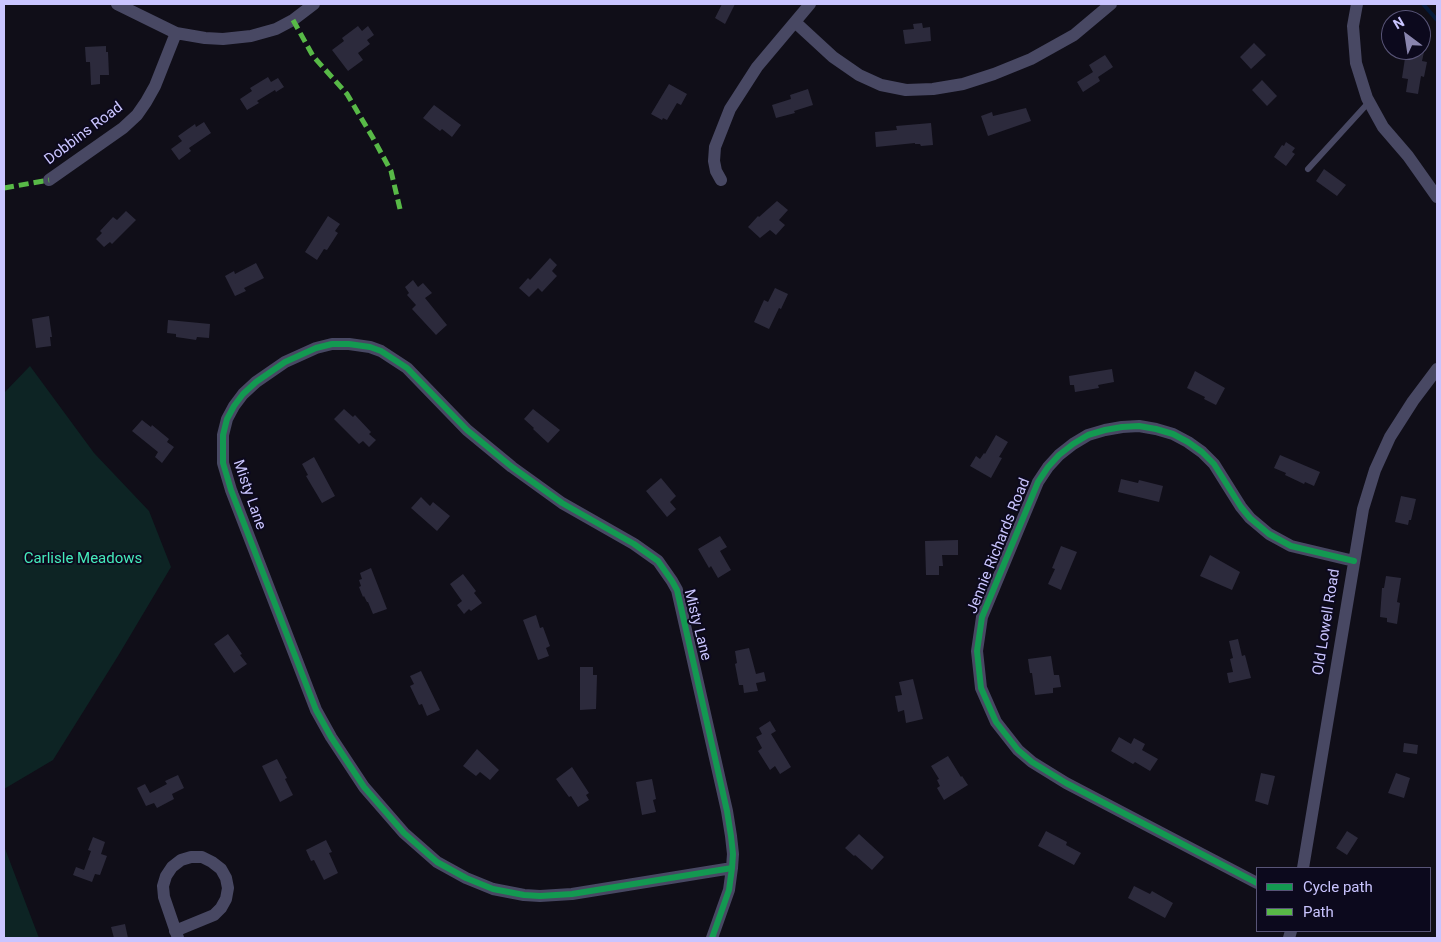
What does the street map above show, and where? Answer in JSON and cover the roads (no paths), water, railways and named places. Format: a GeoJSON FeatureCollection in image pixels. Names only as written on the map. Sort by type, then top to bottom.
{"type":"FeatureCollection","features":[{"type":"Feature","properties":{"kind":"street"},"geometry":{"type":"LineString","coordinates":[[117,4],[176,33],[215,39],[251,36],[284,25],[314,4]]}},
{"type":"Feature","properties":{"kind":"street"},"geometry":{"type":"LineString","coordinates":[[721,180],[716,171],[714,161],[715,147],[724,122],[748,79],[810,4]]}},
{"type":"Feature","properties":{"kind":"street"},"geometry":{"type":"LineString","coordinates":[[795,22],[833,57],[859,75],[881,85],[906,90],[933,89],[963,84],[1032,59],[1074,35],[1111,4]]}},
{"type":"Feature","properties":{"kind":"street"},"geometry":{"type":"LineString","coordinates":[[1357,4],[1353,26],[1356,63],[1370,102],[1383,127],[1408,156],[1437,197]]}},
{"type":"Feature","properties":{"kind":"street","name":"Dobbins Road"},"geometry":{"type":"LineString","coordinates":[[49,180],[116,133],[137,114],[155,86],[176,33]]}},
{"type":"Feature","properties":{"kind":"street","name":"Misty Lane"},"geometry":{"type":"LineString","coordinates":[[712,938],[729,890],[732,868],[733,854],[729,817],[678,597],[672,581],[658,561],[634,544],[562,503],[512,467],[467,430],[407,368],[370,346],[332,344],[316,348],[284,362],[243,394],[227,419],[223,435],[223,463],[231,490],[316,710],[331,737],[364,787],[404,833],[437,862],[466,878],[493,889],[524,895],[572,894],[732,868]]}},
{"type":"Feature","properties":{"kind":"street","name":"Old Lowell Road"},"geometry":{"type":"LineString","coordinates":[[1303,867],[1363,509],[1375,470],[1390,437],[1412,401],[1437,368]]}},
{"type":"Feature","properties":{"kind":"street","name":"Jennie Richards Road"},"geometry":{"type":"LineString","coordinates":[[1256,882],[1066,783],[1032,762],[1018,750],[996,722],[981,688],[977,651],[982,617],[1038,482],[1048,468],[1059,455],[1073,444],[1096,432],[1122,426],[1139,426],[1173,434],[1202,452],[1214,464],[1241,507],[1269,534],[1291,546],[1354,561]]}},
{"type":"Feature","properties":{"kind":"street"},"geometry":{"type":"LineString","coordinates":[[192,857],[212,862],[226,878],[227,894],[221,908],[214,915],[177,934],[164,897],[163,886],[166,876],[172,867],[181,860],[192,857]]}},
{"type":"Feature","properties":{"kind":"lane"},"geometry":{"type":"LineString","coordinates":[[1308,169],[1370,102]]}},
{"type":"Feature","properties":{"kind":"waterway"},"geometry":{"type":"LineString","coordinates":[[1423,4],[1437,20]]}},
{"type":"Feature","properties":{"kind":"park label","name":"Carlisle Meadows"},"geometry":{"type":"Point","coordinates":[83,559]}}]}
